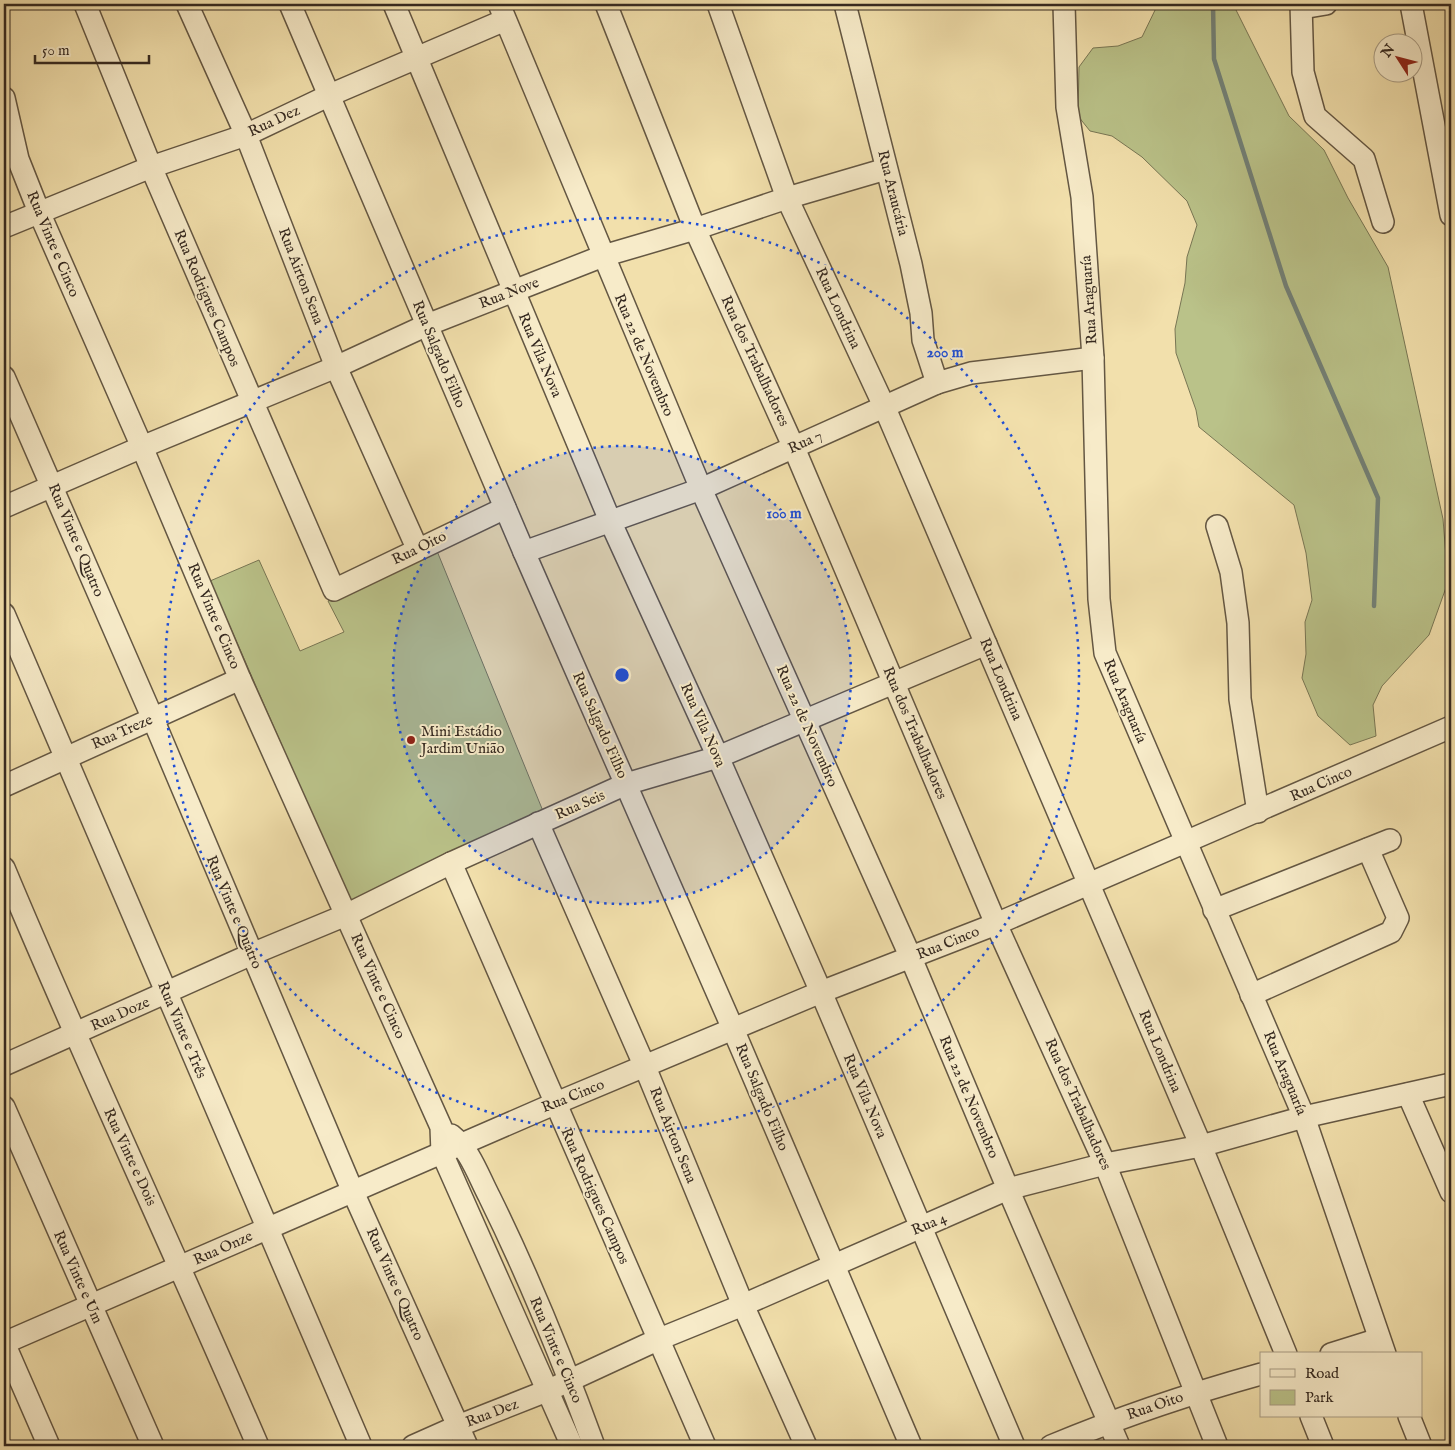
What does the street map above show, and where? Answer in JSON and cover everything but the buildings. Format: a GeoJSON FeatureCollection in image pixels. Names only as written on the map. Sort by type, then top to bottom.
{"type":"FeatureCollection","features":[{"type":"Feature","properties":{"kind":"street","name":"Rua Rodrigues Campos"},"geometry":{"type":"LineString","coordinates":[[85,4],[151,167],[334,590]]}},
{"type":"Feature","properties":{"kind":"street","name":"Rua Airton Sena"},"geometry":{"type":"LineString","coordinates":[[188,4],[246,135],[336,367],[417,548]]}},
{"type":"Feature","properties":{"kind":"street","name":"Rua Salgado Filho"},"geometry":{"type":"LineString","coordinates":[[290,4],[524,552],[734,1029],[911,1446]]}},
{"type":"Feature","properties":{"kind":"street","name":"Rua Vila Nova"},"geometry":{"type":"LineString","coordinates":[[394,4],[611,523],[718,757],[821,992],[1014,1446]]}},
{"type":"Feature","properties":{"kind":"street","name":"Rua Londrina"},"geometry":{"type":"LineString","coordinates":[[718,4],[787,198],[884,406],[1201,1146],[1285,1352]]}},
{"type":"Feature","properties":{"kind":"street","name":"Rua Araucária"},"geometry":{"type":"LineString","coordinates":[[845,4],[911,264],[921,313],[923,340],[937,383]]}},
{"type":"Feature","properties":{"kind":"street","name":"Rua Araguaría"},"geometry":{"type":"LineString","coordinates":[[1064,4],[1067,106],[1082,197],[1093,358],[1099,599],[1105,654],[1304,1117],[1382,1346]]}},
{"type":"Feature","properties":{"kind":"street"},"geometry":{"type":"LineString","coordinates":[[1326,4],[1301,6],[1303,72],[1316,116],[1364,159],[1383,222]]}},
{"type":"Feature","properties":{"kind":"street"},"geometry":{"type":"LineString","coordinates":[[1411,4],[1451,215]]}},
{"type":"Feature","properties":{"kind":"street","name":"Rua Dez"},"geometry":{"type":"LineString","coordinates":[[4,228],[151,167],[246,135],[416,57],[502,12]]}},
{"type":"Feature","properties":{"kind":"street","name":"Rua 22 de Novembro"},"geometry":{"type":"LineString","coordinates":[[502,12],[701,489],[912,958],[1008,1189],[1119,1446]]}},
{"type":"Feature","properties":{"kind":"street","name":"Rua dos Trabalhadores"},"geometry":{"type":"LineString","coordinates":[[609,12],[695,229],[794,448],[996,924],[1105,1164],[1217,1446]]}},
{"type":"Feature","properties":{"kind":"street","name":"Rua Vinte e Cinco"},"geometry":{"type":"LineString","coordinates":[[4,98],[18,159],[39,212],[142,447],[240,678],[442,1127],[442,1153],[549,1390],[572,1446]]}},
{"type":"Feature","properties":{"kind":"street","name":"Rua Nove"},"geometry":{"type":"LineString","coordinates":[[4,507],[142,447],[336,367],[427,325],[603,256],[886,169]]}},
{"type":"Feature","properties":{"kind":"street","name":"Rua 7"},"geometry":{"type":"LineString","coordinates":[[524,552],[611,523],[701,489],[937,383],[971,373],[1093,358]]}},
{"type":"Feature","properties":{"kind":"street","name":"Rua Vinte e Quatro"},"geometry":{"type":"LineString","coordinates":[[4,377],[353,1192],[467,1446]]}},
{"type":"Feature","properties":{"kind":"street","name":"Rua Oito"},"geometry":{"type":"LineString","coordinates":[[334,590],[417,548],[505,508]]}},
{"type":"Feature","properties":{"kind":"street"},"geometry":{"type":"LineString","coordinates":[[1217,526],[1232,581],[1238,623],[1240,699],[1258,812]]}},
{"type":"Feature","properties":{"kind":"street","name":"Rua Vinte e Três"},"geometry":{"type":"LineString","coordinates":[[4,614],[361,1446]]}},
{"type":"Feature","properties":{"kind":"street","name":"Rua Seis"},"geometry":{"type":"LineString","coordinates":[[346,915],[451,863],[626,784],[718,757],[804,719],[986,644]]}},
{"type":"Feature","properties":{"kind":"street","name":"Rua Treze"},"geometry":{"type":"LineString","coordinates":[[4,786],[240,678]]}},
{"type":"Feature","properties":{"kind":"street","name":"Rua Cinco"},"geometry":{"type":"LineString","coordinates":[[442,1153],[821,992],[996,924],[1087,883],[1186,844],[1451,727]]}},
{"type":"Feature","properties":{"kind":"street","name":"Rua Airton Sena"},"geometry":{"type":"LineString","coordinates":[[538,823],[645,1067],[742,1305],[806,1446]]}},
{"type":"Feature","properties":{"kind":"street"},"geometry":{"type":"LineString","coordinates":[[1214,910],[1390,840]]}},
{"type":"Feature","properties":{"kind":"street"},"geometry":{"type":"LineString","coordinates":[[1251,995],[1384,935],[1396,927],[1398,918],[1368,849]]}},
{"type":"Feature","properties":{"kind":"street","name":"Rua Rodrigues Campos"},"geometry":{"type":"LineString","coordinates":[[451,863],[554,1104],[705,1446]]}},
{"type":"Feature","properties":{"kind":"street","name":"Rua Vinte e Dois"},"geometry":{"type":"LineString","coordinates":[[4,868],[74,1034],[180,1267],[258,1446]]}},
{"type":"Feature","properties":{"kind":"street","name":"Rua Doze"},"geometry":{"type":"LineString","coordinates":[[4,1065],[252,954],[346,915]]}},
{"type":"Feature","properties":{"kind":"street","name":"Rua 4"},"geometry":{"type":"LineString","coordinates":[[570,1380],[657,1340],[1008,1189],[1105,1164],[1201,1146],[1304,1117],[1451,1084]]}},
{"type":"Feature","properties":{"kind":"street"},"geometry":{"type":"LineString","coordinates":[[1408,1094],[1451,1192]]}},
{"type":"Feature","properties":{"kind":"street","name":"Rua Vinte e Um"},"geometry":{"type":"LineString","coordinates":[[4,1107],[153,1446]]}},
{"type":"Feature","properties":{"kind":"street","name":"Rua Vinte e Cinco"},"geometry":{"type":"LineString","coordinates":[[442,1127],[463,1144],[499,1217],[570,1380],[594,1446]]}},
{"type":"Feature","properties":{"kind":"street","name":"Rua Onze"},"geometry":{"type":"LineString","coordinates":[[4,1343],[442,1153]]}},
{"type":"Feature","properties":{"kind":"street"},"geometry":{"type":"LineString","coordinates":[[4,1343],[49,1446]]}},
{"type":"Feature","properties":{"kind":"street"},"geometry":{"type":"LineString","coordinates":[[1344,1352],[1382,1346]]}},
{"type":"Feature","properties":{"kind":"street","name":"Rua Oito"},"geometry":{"type":"LineString","coordinates":[[1052,1446],[1109,1421],[1196,1392],[1260,1374]]}},
{"type":"Feature","properties":{"kind":"street","name":"Rua Dez"},"geometry":{"type":"LineString","coordinates":[[413,1446],[570,1380]]}},
{"type":"Feature","properties":{"kind":"street"},"geometry":{"type":"LineString","coordinates":[[1312,1418],[1323,1446]]}},
{"type":"Feature","properties":{"kind":"street"},"geometry":{"type":"LineString","coordinates":[[1410,1418],[1421,1446]]}},
{"type":"Feature","properties":{"kind":"green space"},"geometry":{"type":"Polygon","coordinates":[[[1158,4],[1233,4],[1289,116],[1324,150],[1348,198],[1388,267],[1443,519],[1448,582],[1429,635],[1382,686],[1373,705],[1376,736],[1350,745],[1318,716],[1302,678],[1306,654],[1305,622],[1312,600],[1306,553],[1294,505],[1199,427],[1196,410],[1176,353],[1175,329],[1185,283],[1187,257],[1197,225],[1187,201],[1142,157],[1112,136],[1090,131],[1078,116],[1079,67],[1093,48],[1118,46],[1142,37],[1158,4]]]}},
{"type":"Feature","properties":{"kind":"green space"},"geometry":{"type":"Polygon","coordinates":[[[437,551],[545,816],[350,901],[210,581],[259,560],[300,651],[344,632],[328,601],[437,551]]]}},
{"type":"Feature","properties":{"kind":"waterway"},"geometry":{"type":"LineString","coordinates":[[1213,4],[1214,59],[1286,286],[1378,498],[1374,606]]}},
{"type":"Feature","properties":{"kind":"place","name":"Mini Estádio Jardim União"},"geometry":{"type":"Point","coordinates":[411,740]}}]}
